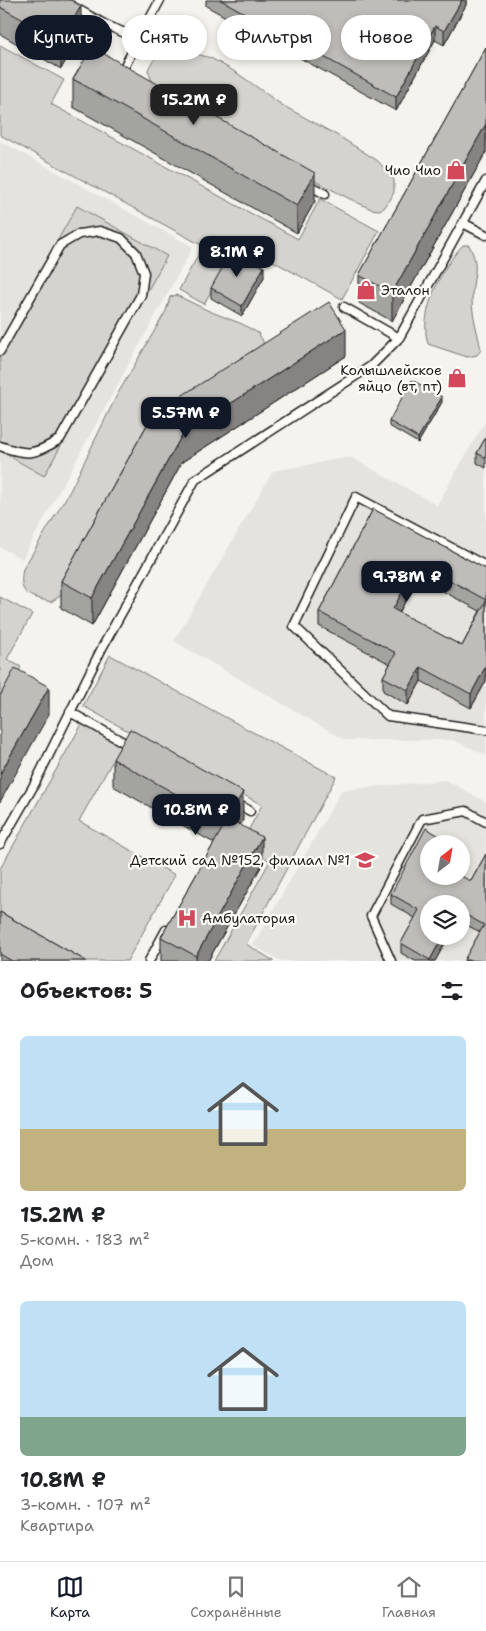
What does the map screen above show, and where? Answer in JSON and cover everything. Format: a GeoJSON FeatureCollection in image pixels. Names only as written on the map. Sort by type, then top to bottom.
{"type":"FeatureCollection","features":[{"type":"Feature","properties":{"kind":"lane"},"geometry":{"type":"LineString","coordinates":[[61,0],[122,32]]}},
{"type":"Feature","properties":{"kind":"lane"},"geometry":{"type":"LineString","coordinates":[[152,15],[160,0]]}},
{"type":"Feature","properties":{"kind":"lane"},"geometry":{"type":"LineString","coordinates":[[127,82],[119,77],[128,60]]}},
{"type":"Feature","properties":{"kind":"lane"},"geometry":{"type":"LineString","coordinates":[[299,180],[325,194]]}},
{"type":"Feature","properties":{"kind":"lane"},"geometry":{"type":"LineString","coordinates":[[0,844],[34,785],[102,648],[194,480],[371,366],[399,338],[486,180]]}},
{"type":"Feature","properties":{"kind":"lane"},"geometry":{"type":"LineString","coordinates":[[462,223],[486,235]]}},
{"type":"Feature","properties":{"kind":"lane"},"geometry":{"type":"LineString","coordinates":[[0,351],[60,245],[79,234],[100,231],[121,238],[136,253],[144,273],[142,294],[60,439],[42,450],[20,453],[0,446]]}},
{"type":"Feature","properties":{"kind":"lane"},"geometry":{"type":"LineString","coordinates":[[344,307],[399,338]]}},
{"type":"Feature","properties":{"kind":"lane"},"geometry":{"type":"LineString","coordinates":[[486,566],[356,497],[294,626],[388,716],[486,729]]}},
{"type":"Feature","properties":{"kind":"lane"},"geometry":{"type":"LineString","coordinates":[[70,712],[136,749]]}},
{"type":"Feature","properties":{"kind":"lane"},"geometry":{"type":"LineString","coordinates":[[224,797],[250,811]]}},
{"type":"Feature","properties":{"kind":"lane"},"geometry":{"type":"LineString","coordinates":[[391,961],[371,916],[422,818],[466,811],[486,822]]}},
{"type":"Feature","properties":{"kind":"lane"},"geometry":{"type":"LineString","coordinates":[[149,961],[172,919]]}},
{"type":"Feature","properties":{"kind":"shaded area"},"geometry":{"type":"Polygon","coordinates":[[[0,45],[15,53],[15,60],[27,60],[64,80],[51,104],[298,239],[320,199],[379,231],[342,299],[238,242],[204,304],[179,290],[203,246],[0,135],[0,45]]]}},
{"type":"Feature","properties":{"kind":"shaded area"},"geometry":{"type":"Polygon","coordinates":[[[207,57],[211,58],[237,73],[282,105],[340,137],[378,161],[394,180],[394,192],[390,200],[384,208],[379,210],[371,209],[317,182],[158,88],[151,79],[148,70],[154,60],[207,60],[207,57]]]}},
{"type":"Feature","properties":{"kind":"shaded area"},"geometry":{"type":"Polygon","coordinates":[[[0,141],[193,247],[22,559],[0,547],[0,141]]]}},
{"type":"Feature","properties":{"kind":"shaded area"},"geometry":{"type":"Polygon","coordinates":[[[77,206],[167,256],[44,476],[0,451],[0,342],[77,206]]]}},
{"type":"Feature","properties":{"kind":"shaded area"},"geometry":{"type":"Polygon","coordinates":[[[463,245],[469,245],[475,260],[472,305],[481,350],[477,355],[467,357],[428,344],[426,332],[426,319],[434,291],[447,265],[463,245]]]}},
{"type":"Feature","properties":{"kind":"shaded area"},"geometry":{"type":"Polygon","coordinates":[[[176,295],[258,333],[263,341],[264,353],[61,595],[51,602],[31,596],[26,593],[22,584],[23,569],[70,491],[117,395],[166,311],[170,297],[176,295]]]}},
{"type":"Feature","properties":{"kind":"shaded area"},"geometry":{"type":"Polygon","coordinates":[[[486,420],[486,755],[453,740],[345,740],[174,641],[273,471],[350,457],[437,505],[486,420]]]}},
{"type":"Feature","properties":{"kind":"shaded area"},"geometry":{"type":"Polygon","coordinates":[[[0,597],[32,614],[7,659],[21,667],[0,707],[0,597]]]}},
{"type":"Feature","properties":{"kind":"shaded area"},"geometry":{"type":"Polygon","coordinates":[[[110,655],[336,777],[246,944],[274,961],[214,961],[270,861],[241,844],[262,805],[83,706],[110,655]]]}},
{"type":"Feature","properties":{"kind":"shaded area"},"geometry":{"type":"Polygon","coordinates":[[[82,724],[121,746],[79,821],[175,875],[127,961],[80,961],[0,916],[0,869],[82,724]]]}},
{"type":"Feature","properties":{"kind":"shaded area","name":"Детский сад №152, филиал №1"},"geometry":{"type":"Polygon","coordinates":[[[446,780],[486,802],[486,961],[281,961],[253,945],[342,790],[446,780]]]}},
{"type":"Feature","properties":{"kind":"building"},"geometry":{"type":"Polygon","coordinates":[[[0,0],[71,0],[81,6],[76,15],[15,15],[0,7],[0,0]]]}},
{"type":"Feature","properties":{"kind":"building"},"geometry":{"type":"Polygon","coordinates":[[[221,0],[462,0],[444,31],[435,26],[431,33],[431,15],[341,15],[341,60],[416,60],[396,97],[329,60],[331,60],[331,15],[248,15],[221,0]]]}},
{"type":"Feature","properties":{"kind":"building"},"geometry":{"type":"Polygon","coordinates":[[[486,47],[486,124],[392,293],[359,275],[486,47]]]}},
{"type":"Feature","properties":{"kind":"building"},"geometry":{"type":"Polygon","coordinates":[[[112,58],[315,173],[297,206],[73,79],[84,60],[112,60],[112,58]]]}},
{"type":"Feature","properties":{"kind":"building"},"geometry":{"type":"Polygon","coordinates":[[[232,250],[264,267],[242,306],[211,288],[232,250]]]}},
{"type":"Feature","properties":{"kind":"building"},"geometry":{"type":"Polygon","coordinates":[[[329,302],[346,329],[182,435],[92,598],[61,581],[153,414],[329,302]]]}},
{"type":"Feature","properties":{"kind":"building"},"geometry":{"type":"Polygon","coordinates":[[[412,380],[442,397],[418,438],[389,421],[412,380]]]}},
{"type":"Feature","properties":{"kind":"building"},"geometry":{"type":"Polygon","coordinates":[[[486,437],[486,458],[477,453],[486,437]]]}},
{"type":"Feature","properties":{"kind":"building"},"geometry":{"type":"Polygon","coordinates":[[[373,509],[486,569],[486,600],[418,563],[393,609],[462,646],[486,601],[486,666],[471,694],[421,667],[408,690],[383,677],[396,653],[319,612],[373,509]]]}},
{"type":"Feature","properties":{"kind":"building"},"geometry":{"type":"Polygon","coordinates":[[[15,668],[49,687],[0,774],[0,696],[15,668]]]}},
{"type":"Feature","properties":{"kind":"building"},"geometry":{"type":"Polygon","coordinates":[[[130,729],[243,792],[228,818],[262,837],[196,956],[161,937],[226,822],[113,759],[130,729]]]}},
{"type":"Feature","properties":{"kind":"building"},"geometry":{"type":"Polygon","coordinates":[[[426,828],[438,835],[422,835],[426,828]]]}},
{"type":"Feature","properties":{"kind":"building"},"geometry":{"type":"Polygon","coordinates":[[[420,839],[420,885],[470,885],[470,880],[486,854],[486,961],[464,960],[484,925],[470,917],[470,895],[420,895],[420,945],[438,945],[430,960],[401,943],[419,910],[391,894],[420,839]]]}},
{"type":"Feature","properties":{"kind":"building"},"geometry":{"type":"Polygon","coordinates":[[[0,912],[86,961],[12,961],[0,954],[0,912]]]}},
{"type":"Feature","properties":{"kind":"place","name":"Чио Чио"},"geometry":{"type":"Point","coordinates":[456,170]}},
{"type":"Feature","properties":{"kind":"place","name":"Эталон"},"geometry":{"type":"Point","coordinates":[366,290]}},
{"type":"Feature","properties":{"kind":"place","name":"Колышлейское яйцо (вт, пт)"},"geometry":{"type":"Point","coordinates":[457,378]}},
{"type":"Feature","properties":{"kind":"place","name":"Детский сад №152, филиал №1"},"geometry":{"type":"Point","coordinates":[365,860]}},
{"type":"Feature","properties":{"kind":"place","name":"Амбулатория"},"geometry":{"type":"Point","coordinates":[187,918]}}]}
